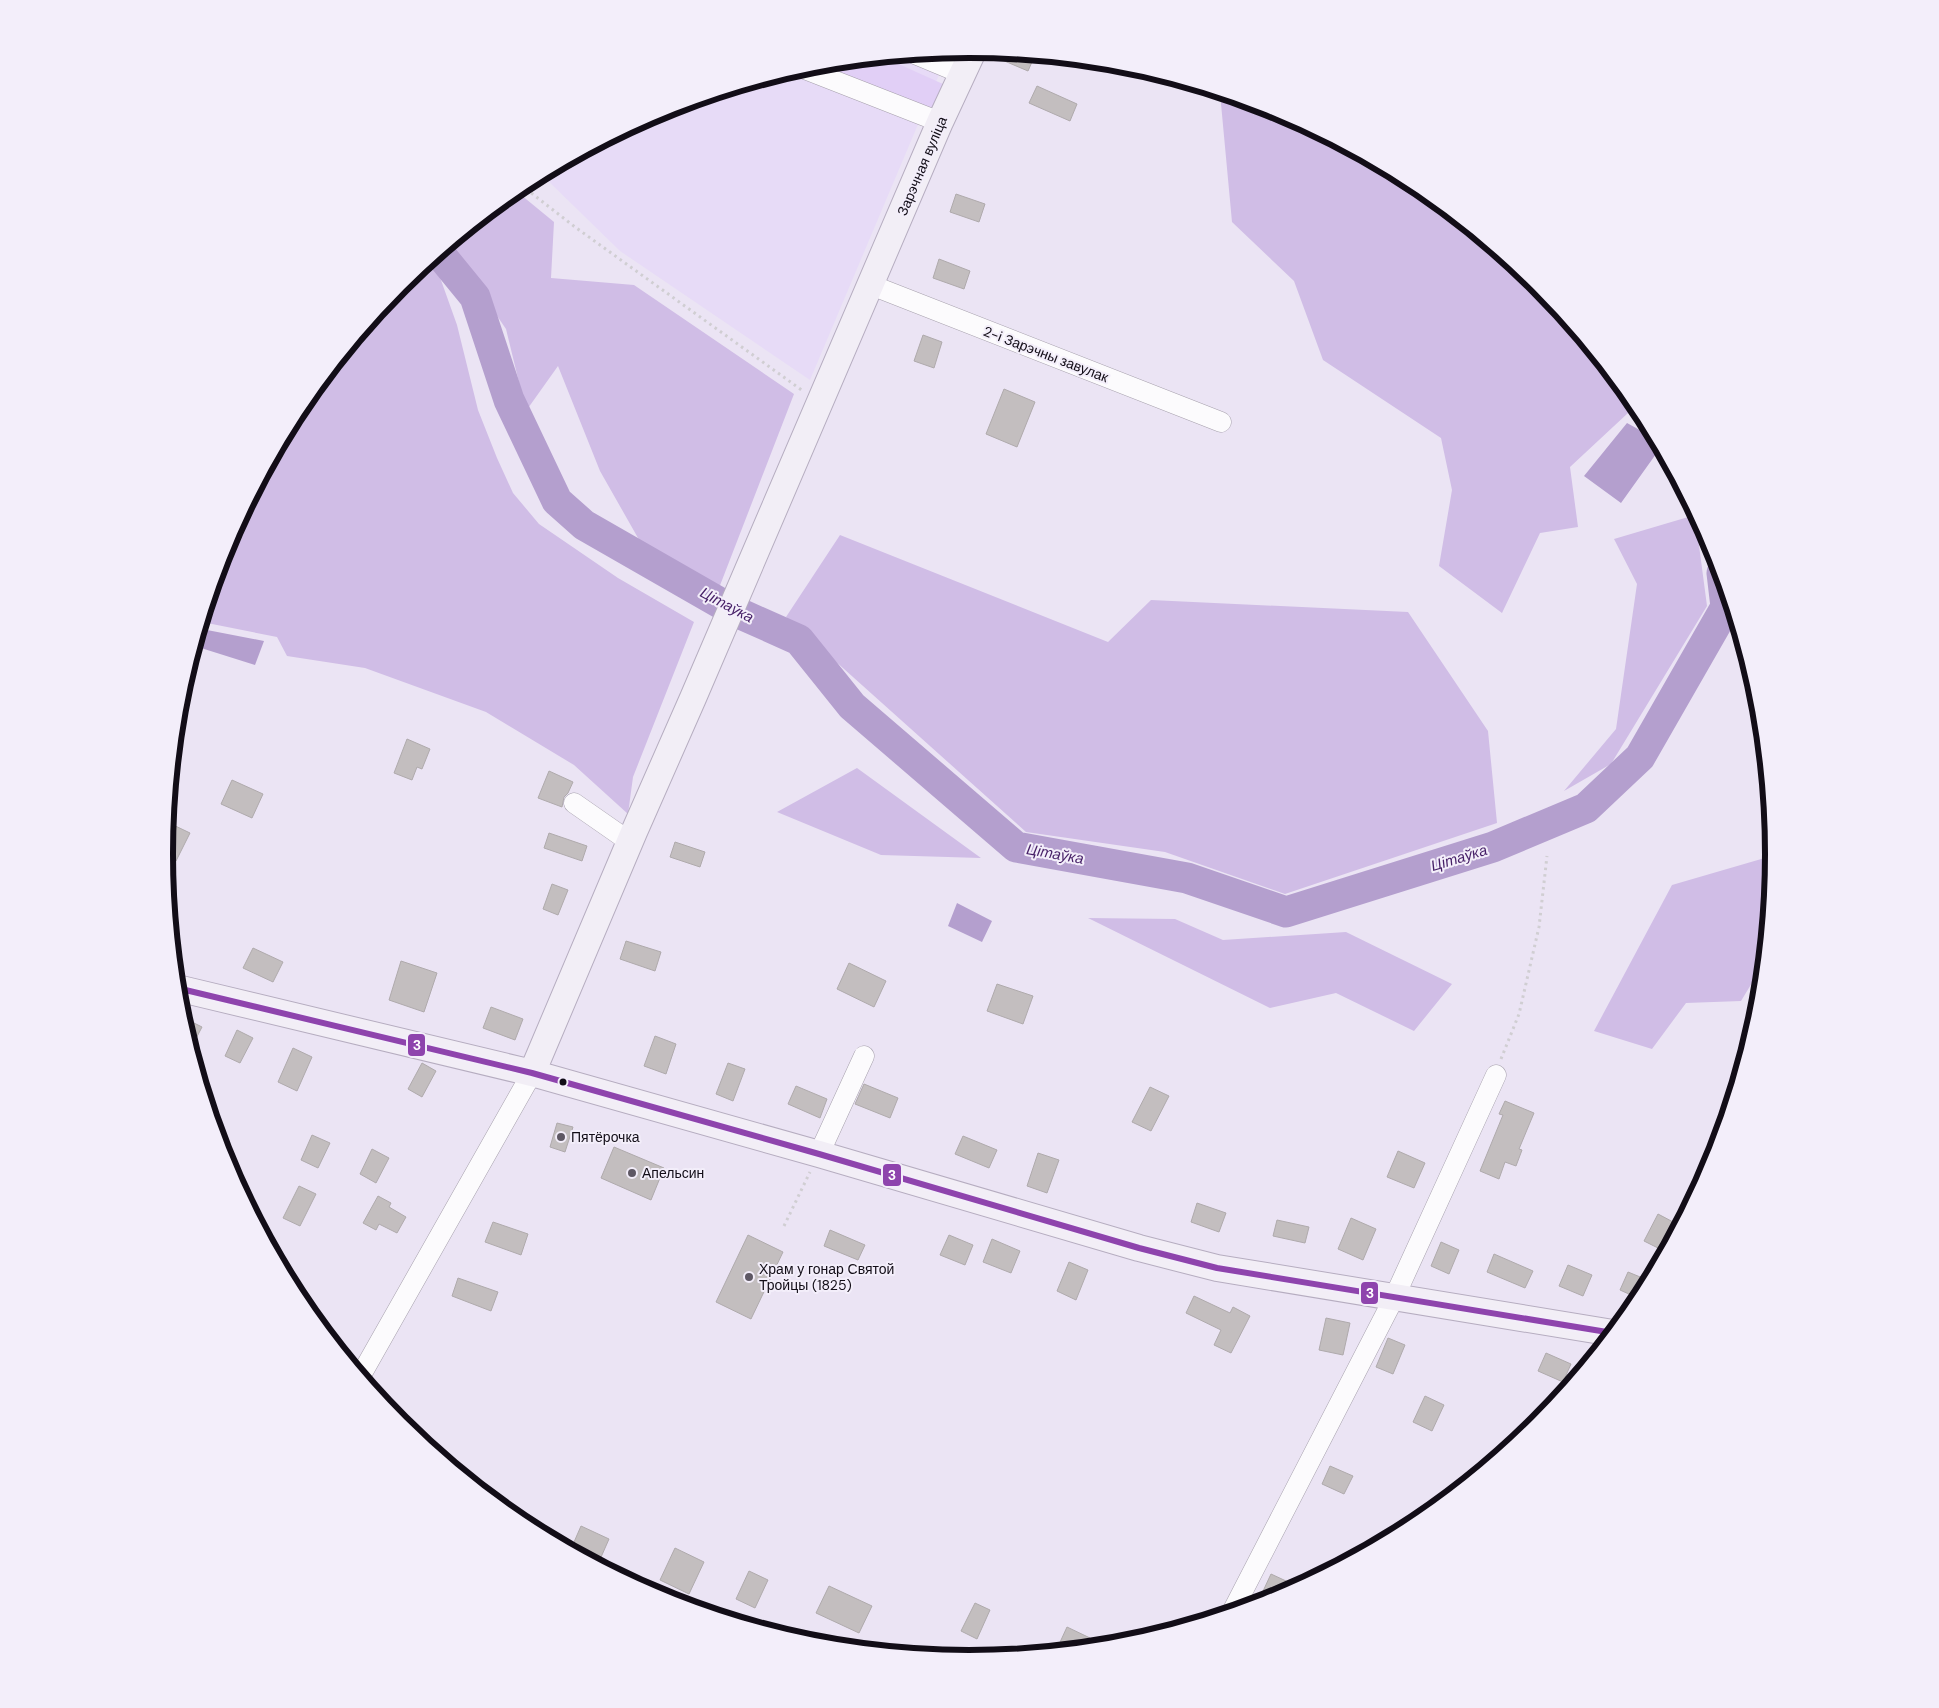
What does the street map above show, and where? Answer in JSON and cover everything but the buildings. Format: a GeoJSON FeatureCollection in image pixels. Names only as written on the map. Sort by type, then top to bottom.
{"type":"FeatureCollection","features":[{"type":"Feature","properties":{"kind":"main road","name":"Зарэчная вуліца"},"geometry":{"type":"LineString","coordinates":[[532,1073],[940,122],[970,58]]}},
{"type":"Feature","properties":{"kind":"main road"},"geometry":{"type":"LineString","coordinates":[[185,990],[532,1073],[819,1154],[1139,1248],[1217,1268],[1606,1332]]}},
{"type":"Feature","properties":{"kind":"street"},"geometry":{"type":"LineString","coordinates":[[927,59],[963,74]]}},
{"type":"Feature","properties":{"kind":"street"},"geometry":{"type":"LineString","coordinates":[[815,73],[940,122]]}},
{"type":"Feature","properties":{"kind":"street","name":"2-і Зарэчны завулак"},"geometry":{"type":"LineString","coordinates":[[871,285],[1222,422]]}},
{"type":"Feature","properties":{"kind":"street"},"geometry":{"type":"LineString","coordinates":[[574,803],[632,837]]}},
{"type":"Feature","properties":{"kind":"street"},"geometry":{"type":"LineString","coordinates":[[819,1154],[864,1056]]}},
{"type":"Feature","properties":{"kind":"street"},"geometry":{"type":"LineString","coordinates":[[364,1371],[532,1073]]}},
{"type":"Feature","properties":{"kind":"street"},"geometry":{"type":"LineString","coordinates":[[1236,1604],[1394,1298],[1496,1075]]}},
{"type":"Feature","properties":{"kind":"path"},"geometry":{"type":"LineString","coordinates":[[528,191],[576,228],[820,403]]}},
{"type":"Feature","properties":{"kind":"path"},"geometry":{"type":"LineString","coordinates":[[1496,1075],[1519,1014],[1538,927],[1547,856]]}},
{"type":"Feature","properties":{"kind":"path"},"geometry":{"type":"LineString","coordinates":[[784,1226],[819,1154]]}},
{"type":"Feature","properties":{"kind":"shaded area"},"geometry":{"type":"Polygon","coordinates":[[[946,58],[810,380],[620,251],[547,180],[571,164],[617,140],[665,118],[713,100],[763,85],[814,73],[866,64],[946,58]]]}},
{"type":"Feature","properties":{"kind":"shaded area"},"geometry":{"type":"Polygon","coordinates":[[[893,61],[943,84],[930,113],[828,71],[893,61]]]}},
{"type":"Feature","properties":{"kind":"shaded area"},"geometry":{"type":"Polygon","coordinates":[[[1220,98],[1274,118],[1368,164],[1454,222],[1495,255],[1533,291],[1601,369],[1632,411],[1634,414],[1628,413],[1570,467],[1578,527],[1540,533],[1502,613],[1439,566],[1452,490],[1441,438],[1323,360],[1294,281],[1232,222],[1220,98]]]}},
{"type":"Feature","properties":{"kind":"shaded area"},"geometry":{"type":"Polygon","coordinates":[[[522,196],[554,222],[551,278],[634,285],[794,394],[719,588],[642,545],[600,471],[558,366],[526,411],[506,329],[455,254],[450,250],[522,196]]]}},
{"type":"Feature","properties":{"kind":"shaded area"},"geometry":{"type":"Polygon","coordinates":[[[433,265],[437,269],[457,325],[478,410],[513,493],[539,524],[618,578],[694,622],[633,777],[628,814],[574,765],[486,712],[365,668],[287,656],[277,637],[207,623],[234,549],[255,502],[307,411],[371,329],[433,265]]]}},
{"type":"Feature","properties":{"kind":"shaded area"},"geometry":{"type":"Polygon","coordinates":[[[1627,423],[1645,433],[1657,453],[1621,503],[1584,476],[1627,423]]]}},
{"type":"Feature","properties":{"kind":"shaded area"},"geometry":{"type":"Polygon","coordinates":[[[1690,516],[1697,531],[1707,606],[1611,764],[1564,791],[1616,729],[1637,584],[1614,539],[1690,516]]]}},
{"type":"Feature","properties":{"kind":"shaded area"},"geometry":{"type":"Polygon","coordinates":[[[840,535],[1108,642],[1151,600],[1408,612],[1488,731],[1497,823],[1285,894],[1165,852],[1026,832],[786,617],[840,535]]]}},
{"type":"Feature","properties":{"kind":"shaded area"},"geometry":{"type":"Polygon","coordinates":[[[207,630],[264,641],[255,665],[201,648],[207,630]]]}},
{"type":"Feature","properties":{"kind":"shaded area"},"geometry":{"type":"Polygon","coordinates":[[[857,768],[981,858],[881,855],[777,812],[857,768]]]}},
{"type":"Feature","properties":{"kind":"shaded area"},"geometry":{"type":"Polygon","coordinates":[[[1766,858],[1764,906],[1756,976],[1741,1001],[1686,1003],[1652,1049],[1594,1031],[1672,885],[1766,858]]]}},
{"type":"Feature","properties":{"kind":"shaded area"},"geometry":{"type":"Polygon","coordinates":[[[957,903],[992,921],[982,942],[948,926],[957,903]]]}},
{"type":"Feature","properties":{"kind":"shaded area"},"geometry":{"type":"Polygon","coordinates":[[[1088,918],[1175,919],[1223,940],[1346,932],[1452,984],[1414,1031],[1336,993],[1270,1008],[1088,918]]]}},
{"type":"Feature","properties":{"kind":"waterway","name":"Цітаўка"},"geometry":{"type":"LineString","coordinates":[[442,257],[475,297],[509,400],[557,501],[584,525],[734,611],[799,640],[852,706],[1016,847],[1187,878],[1286,912],[1493,847],[1586,808],[1640,757],[1726,607],[1726,603]]}},
{"type":"Feature","properties":{"kind":"transit line","name":"3"},"geometry":{"type":"LineString","coordinates":[[185,990],[532,1073],[819,1154],[1139,1248],[1217,1268],[1606,1332]]}},
{"type":"Feature","properties":{"kind":"place","name":"Пятёрочка"},"geometry":{"type":"Point","coordinates":[561,1137]}},
{"type":"Feature","properties":{"kind":"place","name":"Апельсин"},"geometry":{"type":"Point","coordinates":[632,1173]}},
{"type":"Feature","properties":{"kind":"place","name":"Храм у гонар Святой Тройцы (1825)"},"geometry":{"type":"Point","coordinates":[749,1277]}}]}
